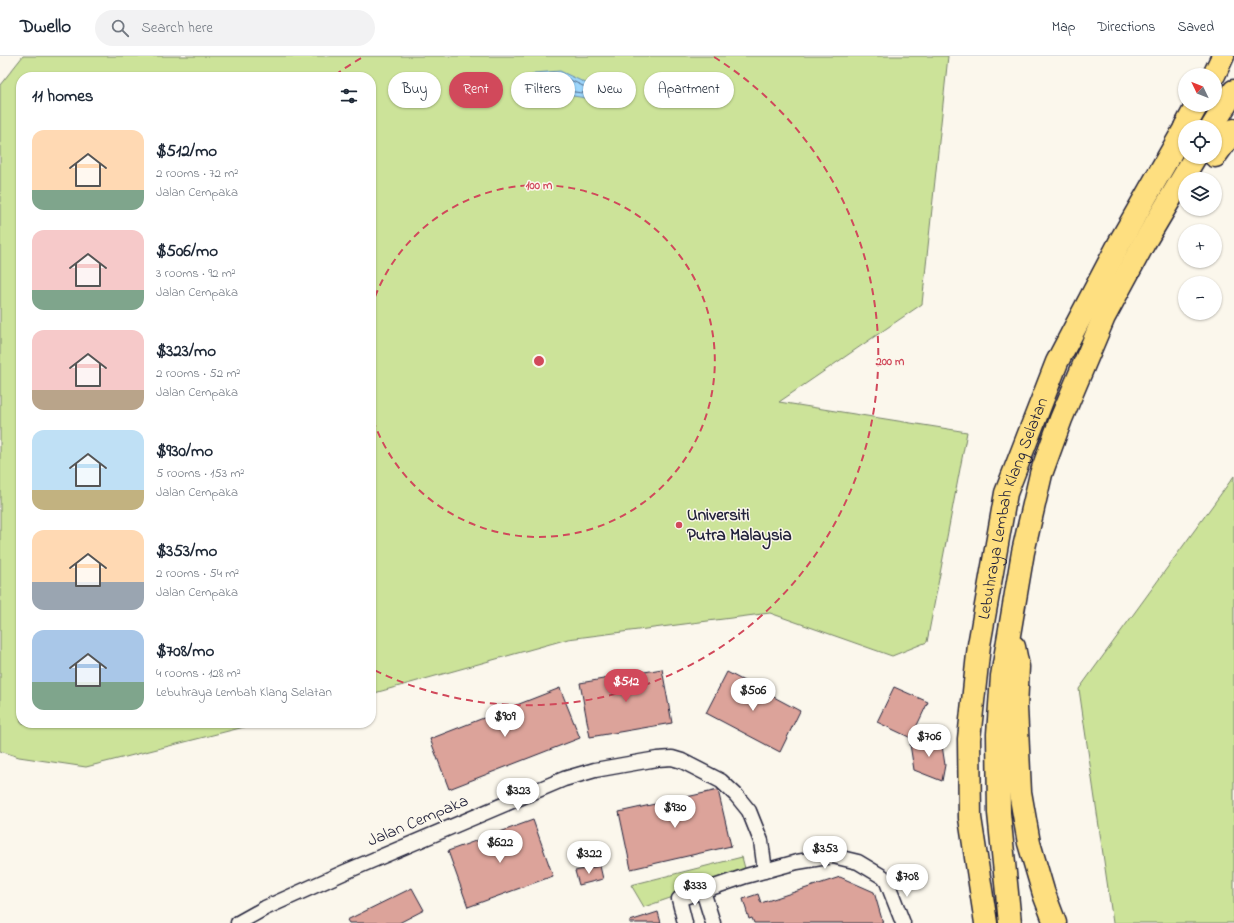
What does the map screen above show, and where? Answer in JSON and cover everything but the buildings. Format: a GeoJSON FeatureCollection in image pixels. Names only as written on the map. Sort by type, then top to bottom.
{"type":"FeatureCollection","features":[{"type":"Feature","properties":{"kind":"highway"},"geometry":{"type":"LineString","coordinates":[[1217,68],[1223,56]]}},
{"type":"Feature","properties":{"kind":"highway"},"geometry":{"type":"LineString","coordinates":[[1216,120],[1234,91]]}},
{"type":"Feature","properties":{"kind":"highway"},"geometry":{"type":"LineString","coordinates":[[1222,146],[1234,130]]}},
{"type":"Feature","properties":{"kind":"highway","name":"Lebuhraya Lembah Klang Selatan"},"geometry":{"type":"LineString","coordinates":[[986,922],[970,818],[969,739],[979,645],[1006,493],[1057,362],[1121,240],[1178,139]]}},
{"type":"Feature","properties":{"kind":"highway","name":"Lebuhraya Lembah Klang Selatan"},"geometry":{"type":"LineString","coordinates":[[1010,923],[999,813],[998,734],[1002,676],[1023,552],[1041,474],[1061,419],[1104,317],[1144,243],[1191,164]]}},
{"type":"Feature","properties":{"kind":"highway"},"geometry":{"type":"LineString","coordinates":[[1144,243],[1178,203]]}},
{"type":"Feature","properties":{"kind":"highway"},"geometry":{"type":"LineString","coordinates":[[1010,626],[1018,667],[1016,707],[1020,792],[1029,843],[1044,894],[1055,923]]}},
{"type":"Feature","properties":{"kind":"street","name":"Jalan Cempaka"},"geometry":{"type":"LineString","coordinates":[[238,923],[265,908],[352,869],[564,778],[595,770],[657,758],[672,758],[682,761],[721,781],[736,796],[748,811],[761,841],[766,871]]}},
{"type":"Feature","properties":{"kind":"street"},"geometry":{"type":"LineString","coordinates":[[685,923],[680,899],[797,862],[833,856],[858,862],[883,877],[887,882],[903,923]]}},
{"type":"Feature","properties":{"kind":"street"},"geometry":{"type":"LineString","coordinates":[[703,891],[712,923]]}},
{"type":"Feature","properties":{"kind":"green space","name":"Universiti Putra Malaysia"},"geometry":{"type":"Polygon","coordinates":[[[23,56],[948,56],[922,304],[779,402],[967,432],[927,642],[892,656],[770,613],[568,639],[376,693],[376,72],[16,72],[16,728],[240,728],[86,767],[19,757],[0,751],[0,85],[23,56]]]}},
{"type":"Feature","properties":{"kind":"green space"},"geometry":{"type":"Polygon","coordinates":[[[1234,476],[1234,923],[1113,923],[1079,689],[1234,476]]]}},
{"type":"Feature","properties":{"kind":"green space"},"geometry":{"type":"Polygon","coordinates":[[[742,857],[746,872],[644,907],[631,885],[742,857]]]}},
{"type":"Feature","properties":{"kind":"water"},"geometry":{"type":"Polygon","coordinates":[[[575,78],[583,82],[583,98],[575,96],[575,78]]]}},
{"type":"Feature","properties":{"kind":"place","name":"Universiti Putra Malaysia"},"geometry":{"type":"Point","coordinates":[679,525]}}]}
